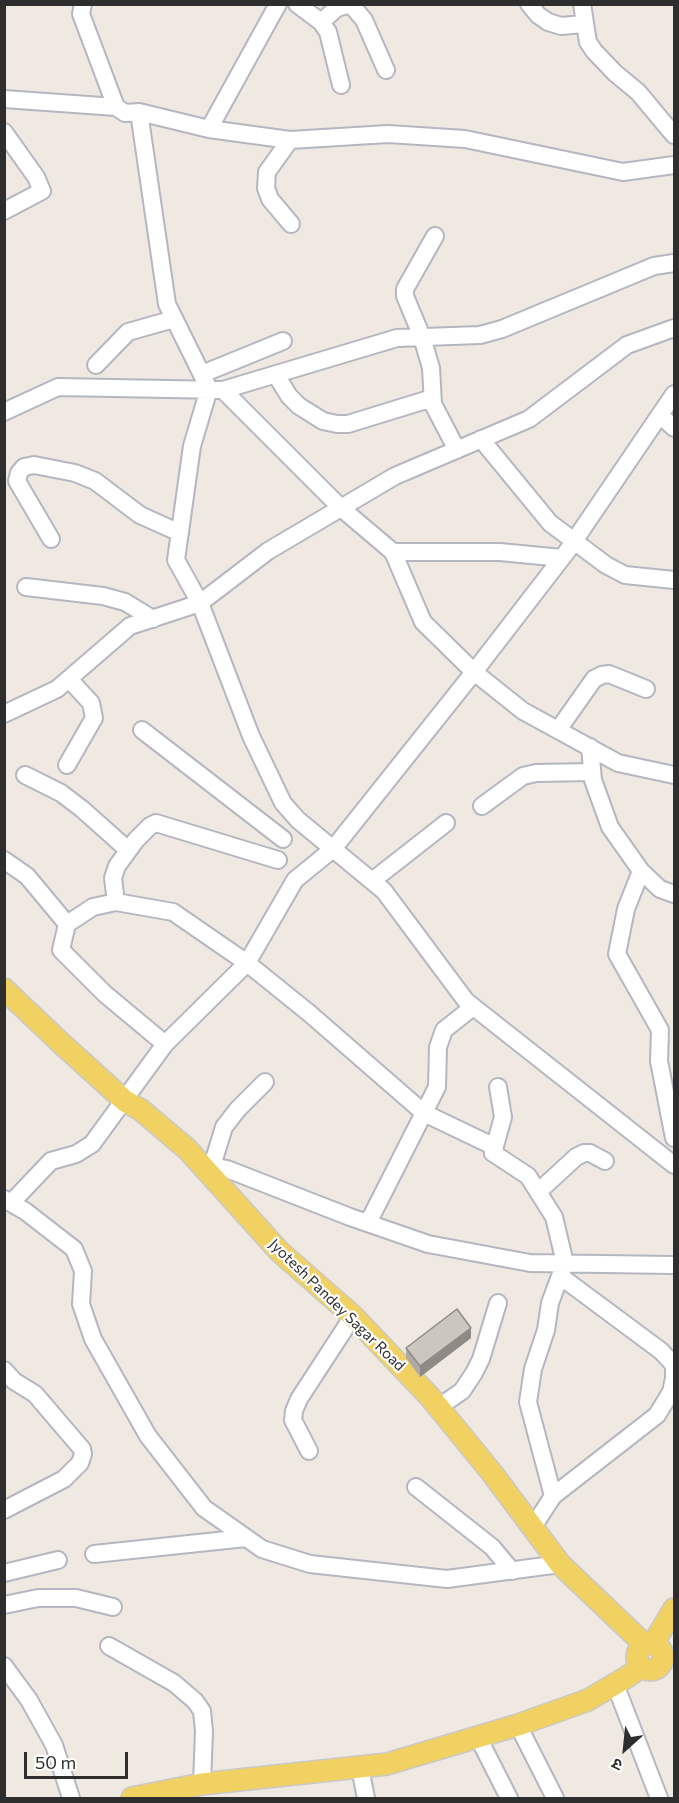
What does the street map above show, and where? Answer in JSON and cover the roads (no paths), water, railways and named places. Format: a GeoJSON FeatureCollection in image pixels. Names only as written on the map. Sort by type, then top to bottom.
{"type":"FeatureCollection","features":[{"type":"Feature","properties":{"kind":"main road","name":"Jyotesh Pandey Sagar Road"},"geometry":{"type":"LineString","coordinates":[[4,989],[125,1101],[141,1110],[206,1165],[279,1251],[353,1316],[439,1407],[560,1564],[658,1655]]}},
{"type":"Feature","properties":{"kind":"main road"},"geometry":{"type":"LineString","coordinates":[[132,1798],[202,1784],[387,1764],[518,1725],[588,1700],[658,1655],[675,1609]]}},
{"type":"Feature","properties":{"kind":"street"},"geometry":{"type":"LineString","coordinates":[[83,4],[81,14],[116,107]]}},
{"type":"Feature","properties":{"kind":"street"},"geometry":{"type":"LineString","coordinates":[[209,129],[278,4]]}},
{"type":"Feature","properties":{"kind":"street"},"geometry":{"type":"LineString","coordinates":[[297,4],[321,22],[328,32],[341,85]]}},
{"type":"Feature","properties":{"kind":"street"},"geometry":{"type":"LineString","coordinates":[[529,4],[548,22],[561,26],[583,24]]}},
{"type":"Feature","properties":{"kind":"street"},"geometry":{"type":"LineString","coordinates":[[582,4],[583,24],[588,42],[594,51],[638,93],[675,135]]}},
{"type":"Feature","properties":{"kind":"street"},"geometry":{"type":"LineString","coordinates":[[321,22],[338,8],[347,5],[353,7],[364,20],[386,70]]}},
{"type":"Feature","properties":{"kind":"street"},"geometry":{"type":"LineString","coordinates":[[4,99],[116,107],[125,113],[139,112],[209,129],[290,140],[388,134],[465,139],[623,172],[675,165]]}},
{"type":"Feature","properties":{"kind":"street"},"geometry":{"type":"LineString","coordinates":[[139,112],[167,304],[211,384],[340,508],[393,552],[423,622],[474,672],[523,711],[618,763],[675,775]]}},
{"type":"Feature","properties":{"kind":"street"},"geometry":{"type":"LineString","coordinates":[[4,132],[36,177],[42,191],[4,211]]}},
{"type":"Feature","properties":{"kind":"street"},"geometry":{"type":"LineString","coordinates":[[290,140],[267,172],[266,188],[270,199],[291,224]]}},
{"type":"Feature","properties":{"kind":"street"},"geometry":{"type":"LineString","coordinates":[[435,236],[405,289],[405,296],[431,368],[433,404],[457,450]]}},
{"type":"Feature","properties":{"kind":"street"},"geometry":{"type":"LineString","coordinates":[[4,412],[58,387],[211,384],[276,375],[397,338],[480,335],[502,329],[654,266],[675,263]]}},
{"type":"Feature","properties":{"kind":"street"},"geometry":{"type":"LineString","coordinates":[[96,366],[128,332],[174,319]]}},
{"type":"Feature","properties":{"kind":"street"},"geometry":{"type":"LineString","coordinates":[[4,714],[57,689],[130,626],[200,603],[268,550],[395,476],[530,419],[627,345],[675,328]]}},
{"type":"Feature","properties":{"kind":"street"},"geometry":{"type":"LineString","coordinates":[[283,341],[211,384],[192,446],[176,560],[200,603],[251,736],[283,803],[298,820],[384,891],[466,1001],[675,1165]]}},
{"type":"Feature","properties":{"kind":"street"},"geometry":{"type":"LineString","coordinates":[[276,375],[289,396],[299,406],[323,421],[337,424],[348,424],[426,400],[433,404]]}},
{"type":"Feature","properties":{"kind":"street"},"geometry":{"type":"LineString","coordinates":[[560,1564],[447,1579],[310,1564],[262,1549],[204,1508],[148,1436],[93,1339],[81,1304],[83,1271],[74,1250],[8,1201],[51,1161],[76,1154],[92,1144],[165,1044],[247,963],[295,880],[333,849],[474,672],[562,558],[675,394]]}},
{"type":"Feature","properties":{"kind":"street"},"geometry":{"type":"LineString","coordinates":[[660,415],[675,428]]}},
{"type":"Feature","properties":{"kind":"street"},"geometry":{"type":"LineString","coordinates":[[481,439],[550,523],[606,565],[625,575],[675,580]]}},
{"type":"Feature","properties":{"kind":"street"},"geometry":{"type":"LineString","coordinates":[[51,539],[16,481],[24,467],[34,465],[75,473],[95,481],[140,515],[180,533]]}},
{"type":"Feature","properties":{"kind":"street"},"geometry":{"type":"LineString","coordinates":[[393,552],[500,552],[562,558]]}},
{"type":"Feature","properties":{"kind":"street"},"geometry":{"type":"LineString","coordinates":[[26,587],[103,596],[125,602],[153,619]]}},
{"type":"Feature","properties":{"kind":"street"},"geometry":{"type":"LineString","coordinates":[[558,730],[594,679],[602,675],[609,674],[646,689]]}},
{"type":"Feature","properties":{"kind":"street"},"geometry":{"type":"LineString","coordinates":[[67,765],[94,718],[91,703],[69,679]]}},
{"type":"Feature","properties":{"kind":"street"},"geometry":{"type":"LineString","coordinates":[[142,730],[283,839]]}},
{"type":"Feature","properties":{"kind":"street"},"geometry":{"type":"LineString","coordinates":[[590,747],[593,780],[610,827],[641,871],[660,889],[675,894]]}},
{"type":"Feature","properties":{"kind":"street"},"geometry":{"type":"LineString","coordinates":[[482,806],[523,776],[536,773],[592,772]]}},
{"type":"Feature","properties":{"kind":"street"},"geometry":{"type":"LineString","coordinates":[[25,775],[68,798],[129,850]]}},
{"type":"Feature","properties":{"kind":"street"},"geometry":{"type":"LineString","coordinates":[[278,860],[277,847],[298,820]]}},
{"type":"Feature","properties":{"kind":"street"},"geometry":{"type":"LineString","coordinates":[[116,902],[113,878],[117,866],[145,831],[156,823],[278,860],[295,880]]}},
{"type":"Feature","properties":{"kind":"street"},"geometry":{"type":"LineString","coordinates":[[372,881],[446,823]]}},
{"type":"Feature","properties":{"kind":"street"},"geometry":{"type":"LineString","coordinates":[[4,860],[27,876],[67,924]]}},
{"type":"Feature","properties":{"kind":"street"},"geometry":{"type":"LineString","coordinates":[[641,871],[626,909],[617,954],[667,1028],[659,1061],[675,1138]]}},
{"type":"Feature","properties":{"kind":"street"},"geometry":{"type":"LineString","coordinates":[[165,1044],[105,994],[61,950],[67,924],[93,907],[116,902],[173,912],[247,963],[309,1013],[424,1113],[495,1147]]}},
{"type":"Feature","properties":{"kind":"street"},"geometry":{"type":"LineString","coordinates":[[368,1223],[437,1088],[438,1047],[444,1030],[473,1006]]}},
{"type":"Feature","properties":{"kind":"street"},"geometry":{"type":"LineString","coordinates":[[265,1082],[224,1127],[206,1165],[227,1169],[428,1244],[563,1270],[675,1265]]}},
{"type":"Feature","properties":{"kind":"street"},"geometry":{"type":"LineString","coordinates":[[498,1087],[503,1117],[493,1153],[528,1176],[554,1217],[563,1270],[550,1303],[546,1330],[532,1369],[528,1402],[554,1496]]}},
{"type":"Feature","properties":{"kind":"street"},"geometry":{"type":"LineString","coordinates":[[538,1192],[576,1157],[584,1153],[590,1153],[605,1161]]}},
{"type":"Feature","properties":{"kind":"street"},"geometry":{"type":"LineString","coordinates":[[533,1527],[554,1496],[657,1415],[671,1392],[674,1365],[661,1351],[563,1270]]}},
{"type":"Feature","properties":{"kind":"street"},"geometry":{"type":"LineString","coordinates":[[439,1407],[462,1390],[474,1373],[481,1359],[498,1303]]}},
{"type":"Feature","properties":{"kind":"street"},"geometry":{"type":"LineString","coordinates":[[309,1451],[293,1420],[294,1411],[299,1399],[353,1316]]}},
{"type":"Feature","properties":{"kind":"street"},"geometry":{"type":"LineString","coordinates":[[4,1370],[14,1381],[35,1394],[82,1449],[83,1454],[80,1463],[64,1479],[4,1510]]}},
{"type":"Feature","properties":{"kind":"street"},"geometry":{"type":"LineString","coordinates":[[416,1488],[492,1547],[512,1571]]}},
{"type":"Feature","properties":{"kind":"street"},"geometry":{"type":"LineString","coordinates":[[94,1554],[246,1538]]}},
{"type":"Feature","properties":{"kind":"street"},"geometry":{"type":"LineString","coordinates":[[4,1573],[58,1560]]}},
{"type":"Feature","properties":{"kind":"street"},"geometry":{"type":"LineString","coordinates":[[4,1605],[38,1598],[76,1598],[113,1606]]}},
{"type":"Feature","properties":{"kind":"street"},"geometry":{"type":"LineString","coordinates":[[109,1646],[174,1683],[195,1701],[202,1711],[204,1731],[202,1784]]}},
{"type":"Feature","properties":{"kind":"street"},"geometry":{"type":"LineString","coordinates":[[4,1666],[29,1700],[54,1745],[71,1798]]}},
{"type":"Feature","properties":{"kind":"street"},"geometry":{"type":"LineString","coordinates":[[615,1684],[659,1798]]}},
{"type":"Feature","properties":{"kind":"street"},"geometry":{"type":"LineString","coordinates":[[518,1725],[555,1798]]}},
{"type":"Feature","properties":{"kind":"street"},"geometry":{"type":"LineString","coordinates":[[478,1737],[508,1798]]}},
{"type":"Feature","properties":{"kind":"street"},"geometry":{"type":"LineString","coordinates":[[360,1768],[366,1798]]}}]}
